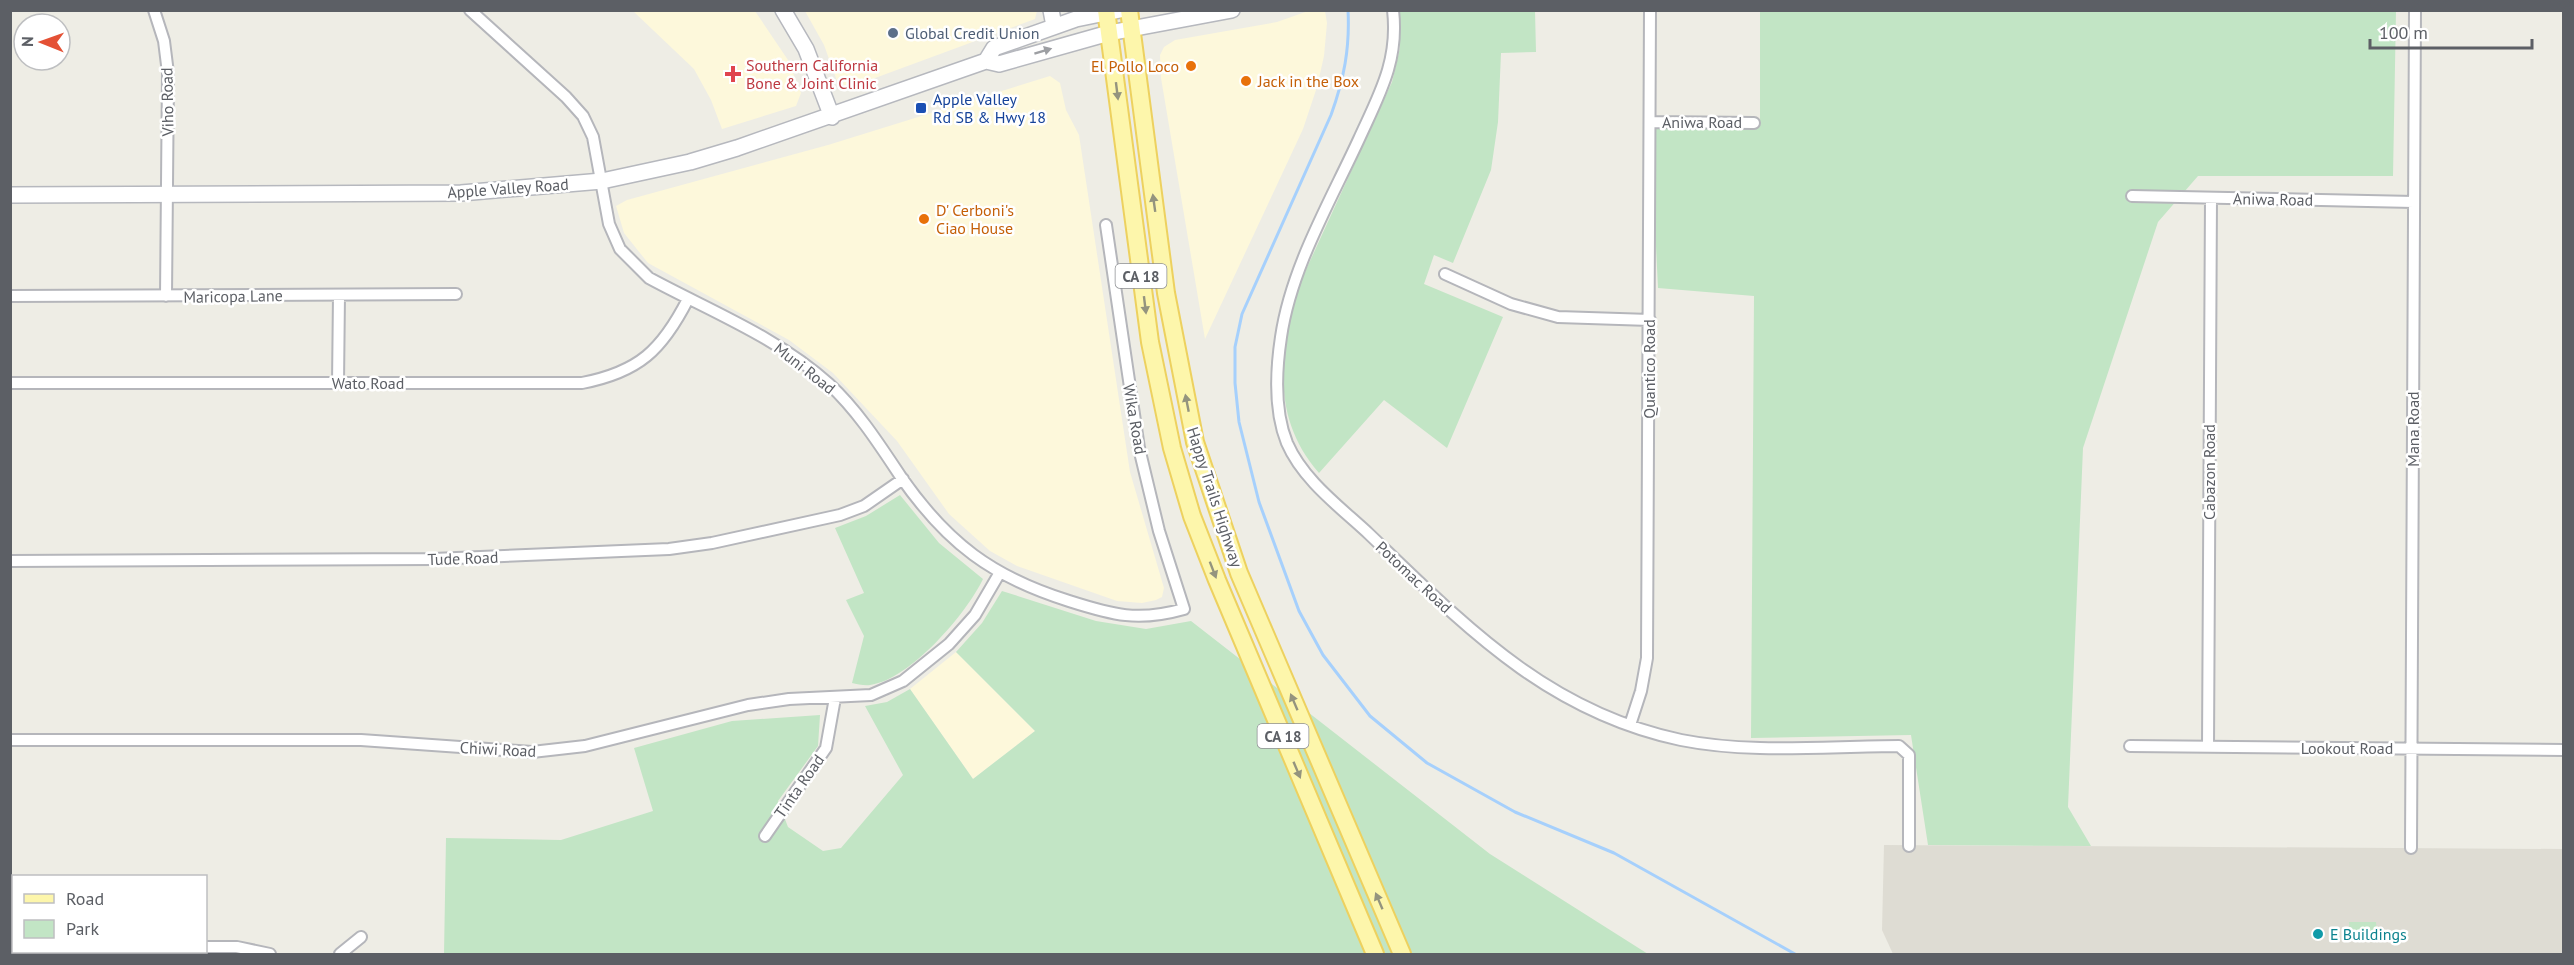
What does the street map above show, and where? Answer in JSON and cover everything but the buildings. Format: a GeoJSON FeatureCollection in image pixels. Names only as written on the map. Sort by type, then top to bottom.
{"type":"FeatureCollection","features":[{"type":"Feature","properties":{"kind":"main road","name":"Happy Trails Highway"},"geometry":{"type":"LineString","coordinates":[[1130,10],[1166,293],[1195,442],[1239,573],[1402,954]]}},
{"type":"Feature","properties":{"kind":"main road","name":"Happy Trails Highway"},"geometry":{"type":"LineString","coordinates":[[1111,11],[1109,33],[1150,342],[1172,448],[1192,516],[1217,580],[1376,954]]}},
{"type":"Feature","properties":{"kind":"street","name":"Viho Road"},"geometry":{"type":"LineString","coordinates":[[154,10],[164,41],[168,73],[166,296]]}},
{"type":"Feature","properties":{"kind":"street","name":"Muni Road"},"geometry":{"type":"LineString","coordinates":[[470,10],[566,97],[583,116],[593,137],[609,224],[620,249],[649,278],[781,346],[811,368],[844,399],[871,431],[903,479],[936,521],[964,548],[999,574],[1027,586],[1114,615],[1158,616],[1184,609]]}},
{"type":"Feature","properties":{"kind":"street"},"geometry":{"type":"LineString","coordinates":[[783,10],[807,50],[832,117]]}},
{"type":"Feature","properties":{"kind":"street"},"geometry":{"type":"LineString","coordinates":[[1051,10],[1054,26]]}},
{"type":"Feature","properties":{"kind":"street","name":"Apple Valley Road"},"geometry":{"type":"LineString","coordinates":[[10,195],[460,193],[602,180],[690,162],[832,117],[987,61],[999,64],[1109,33],[1232,10]]}},
{"type":"Feature","properties":{"kind":"street","name":"Potomac Road"},"geometry":{"type":"LineString","coordinates":[[1393,10],[1395,51],[1385,81],[1287,303],[1277,374],[1279,415],[1287,442],[1304,472],[1451,612],[1513,664],[1594,714],[1681,740],[1744,747],[1899,746],[1906,749],[1909,755],[1909,846]]}},
{"type":"Feature","properties":{"kind":"street","name":"Quantico Road"},"geometry":{"type":"LineString","coordinates":[[1630,725],[1641,692],[1647,658],[1650,10]]}},
{"type":"Feature","properties":{"kind":"street","name":"Mana Road"},"geometry":{"type":"LineString","coordinates":[[2411,848],[2415,10]]}},
{"type":"Feature","properties":{"kind":"street","name":"Apple Valley Road"},"geometry":{"type":"LineString","coordinates":[[987,61],[994,48],[1054,26],[1111,11]]}},
{"type":"Feature","properties":{"kind":"street","name":"Aniwa Road"},"geometry":{"type":"LineString","coordinates":[[1650,122],[1754,123]]}},
{"type":"Feature","properties":{"kind":"street","name":"Aniwa Road"},"geometry":{"type":"LineString","coordinates":[[2132,196],[2414,202]]}},
{"type":"Feature","properties":{"kind":"street","name":"Cabazon Road"},"geometry":{"type":"LineString","coordinates":[[2208,747],[2211,198]]}},
{"type":"Feature","properties":{"kind":"street","name":"Wika Road"},"geometry":{"type":"LineString","coordinates":[[1106,225],[1139,448],[1159,531],[1184,609]]}},
{"type":"Feature","properties":{"kind":"street"},"geometry":{"type":"LineString","coordinates":[[1446,274],[1511,304],[1558,317],[1650,320]]}},
{"type":"Feature","properties":{"kind":"street","name":"Maricopa Lane"},"geometry":{"type":"LineString","coordinates":[[10,296],[456,294]]}},
{"type":"Feature","properties":{"kind":"street"},"geometry":{"type":"LineString","coordinates":[[338,383],[339,295]]}},
{"type":"Feature","properties":{"kind":"street","name":"Wato Road"},"geometry":{"type":"LineString","coordinates":[[10,383],[582,383],[605,379],[635,367],[650,355],[673,328],[688,299]]}},
{"type":"Feature","properties":{"kind":"street","name":"Tude Road"},"geometry":{"type":"LineString","coordinates":[[10,561],[433,559],[669,549],[712,543],[840,515],[864,506],[903,479]]}},
{"type":"Feature","properties":{"kind":"street","name":"Chiwi Road"},"geometry":{"type":"LineString","coordinates":[[10,740],[361,740],[532,752],[585,746],[748,705],[789,699],[871,695],[903,681],[927,664],[975,615],[999,574]]}},
{"type":"Feature","properties":{"kind":"street","name":"Tinta Road"},"geometry":{"type":"LineString","coordinates":[[765,836],[826,748],[835,698]]}},
{"type":"Feature","properties":{"kind":"street","name":"Lookout Road"},"geometry":{"type":"LineString","coordinates":[[2130,746],[2564,750]]}},
{"type":"Feature","properties":{"kind":"street"},"geometry":{"type":"LineString","coordinates":[[340,954],[360,937]]}},
{"type":"Feature","properties":{"kind":"street"},"geometry":{"type":"LineString","coordinates":[[207,947],[237,947],[270,954]]}},
{"type":"Feature","properties":{"kind":"shaded area"},"geometry":{"type":"Polygon","coordinates":[[[1037,10],[1035,19],[848,88],[837,81],[824,45],[805,11],[1037,10]]]}},
{"type":"Feature","properties":{"kind":"shaded area"},"geometry":{"type":"Polygon","coordinates":[[[1311,10],[1325,11],[1327,23],[1324,56],[1317,87],[1303,129],[1205,339],[1161,78],[1160,55],[1164,47],[1175,40],[1277,22],[1311,10]]]}},
{"type":"Feature","properties":{"kind":"shaded area"},"geometry":{"type":"Polygon","coordinates":[[[633,11],[755,11],[788,60],[801,93],[796,106],[722,129],[711,100],[694,69],[633,11]]]}},
{"type":"Feature","properties":{"kind":"shaded area"},"geometry":{"type":"Polygon","coordinates":[[[1050,76],[1060,83],[1066,110],[1079,135],[1130,472],[1164,588],[1162,597],[1142,603],[1117,601],[1017,566],[990,551],[949,514],[897,441],[833,373],[789,340],[648,263],[624,233],[616,206],[627,200],[828,145],[1050,76]]]}},
{"type":"Feature","properties":{"kind":"shaded area"},"geometry":{"type":"Polygon","coordinates":[[[956,652],[1035,731],[973,779],[910,689],[956,652]]]}},
{"type":"Feature","properties":{"kind":"shaded area"},"geometry":{"type":"Polygon","coordinates":[[[1884,845],[2563,849],[2563,954],[1893,954],[1882,930],[1884,845]]]}},
{"type":"Feature","properties":{"kind":"green space"},"geometry":{"type":"Polygon","coordinates":[[[1399,11],[1535,11],[1536,52],[1501,53],[1498,122],[1491,170],[1453,263],[1434,255],[1424,284],[1503,317],[1447,448],[1384,400],[1319,473],[1303,452],[1286,407],[1284,360],[1287,335],[1299,285],[1392,82],[1400,48],[1399,11]]]}},
{"type":"Feature","properties":{"kind":"green space"},"geometry":{"type":"Polygon","coordinates":[[[1760,11],[2396,11],[2393,176],[2198,176],[2158,222],[2083,448],[2068,807],[2091,846],[1928,845],[1911,735],[1751,738],[1754,296],[1658,288],[1650,122],[1760,122],[1760,11]]]}},
{"type":"Feature","properties":{"kind":"green space"},"geometry":{"type":"Polygon","coordinates":[[[900,495],[939,543],[983,579],[951,626],[919,658],[886,680],[868,685],[852,683],[864,636],[846,600],[864,593],[835,528],[866,516],[900,495]]]}},
{"type":"Feature","properties":{"kind":"green space"},"geometry":{"type":"Polygon","coordinates":[[[1002,591],[1096,621],[1146,629],[1191,621],[1490,854],[1648,954],[444,954],[446,838],[561,840],[653,811],[634,748],[732,721],[820,715],[818,746],[778,801],[788,827],[823,851],[841,848],[903,775],[865,706],[887,702],[910,689],[973,779],[1035,731],[956,652],[982,623],[1002,591]]]}},
{"type":"Feature","properties":{"kind":"green space"},"geometry":{"type":"Polygon","coordinates":[[[2349,922],[2376,922],[2377,935],[2374,935],[2374,940],[2350,940],[2349,922]]]}},
{"type":"Feature","properties":{"kind":"waterway"},"geometry":{"type":"LineString","coordinates":[[1348,10],[1347,50],[1336,102],[1242,314],[1235,347],[1235,383],[1239,422],[1259,502],[1299,611],[1323,655],[1370,716],[1427,763],[1515,812],[1614,853],[1795,954]]}},
{"type":"Feature","properties":{"kind":"place","name":"Global Credit Union"},"geometry":{"type":"Point","coordinates":[893,33]}},
{"type":"Feature","properties":{"kind":"place","name":"El Pollo Loco"},"geometry":{"type":"Point","coordinates":[1191,66]}},
{"type":"Feature","properties":{"kind":"place","name":"Southern California Bone & Joint Clinic"},"geometry":{"type":"Point","coordinates":[733,74]}},
{"type":"Feature","properties":{"kind":"place","name":"Jack in the Box"},"geometry":{"type":"Point","coordinates":[1246,81]}},
{"type":"Feature","properties":{"kind":"place","name":"Apple Valley Rd SB & Hwy 18"},"geometry":{"type":"Point","coordinates":[921,108]}},
{"type":"Feature","properties":{"kind":"place","name":"D' Cerboni's Ciao House"},"geometry":{"type":"Point","coordinates":[924,219]}},
{"type":"Feature","properties":{"kind":"place","name":"E Buildings"},"geometry":{"type":"Point","coordinates":[2318,934]}}]}
